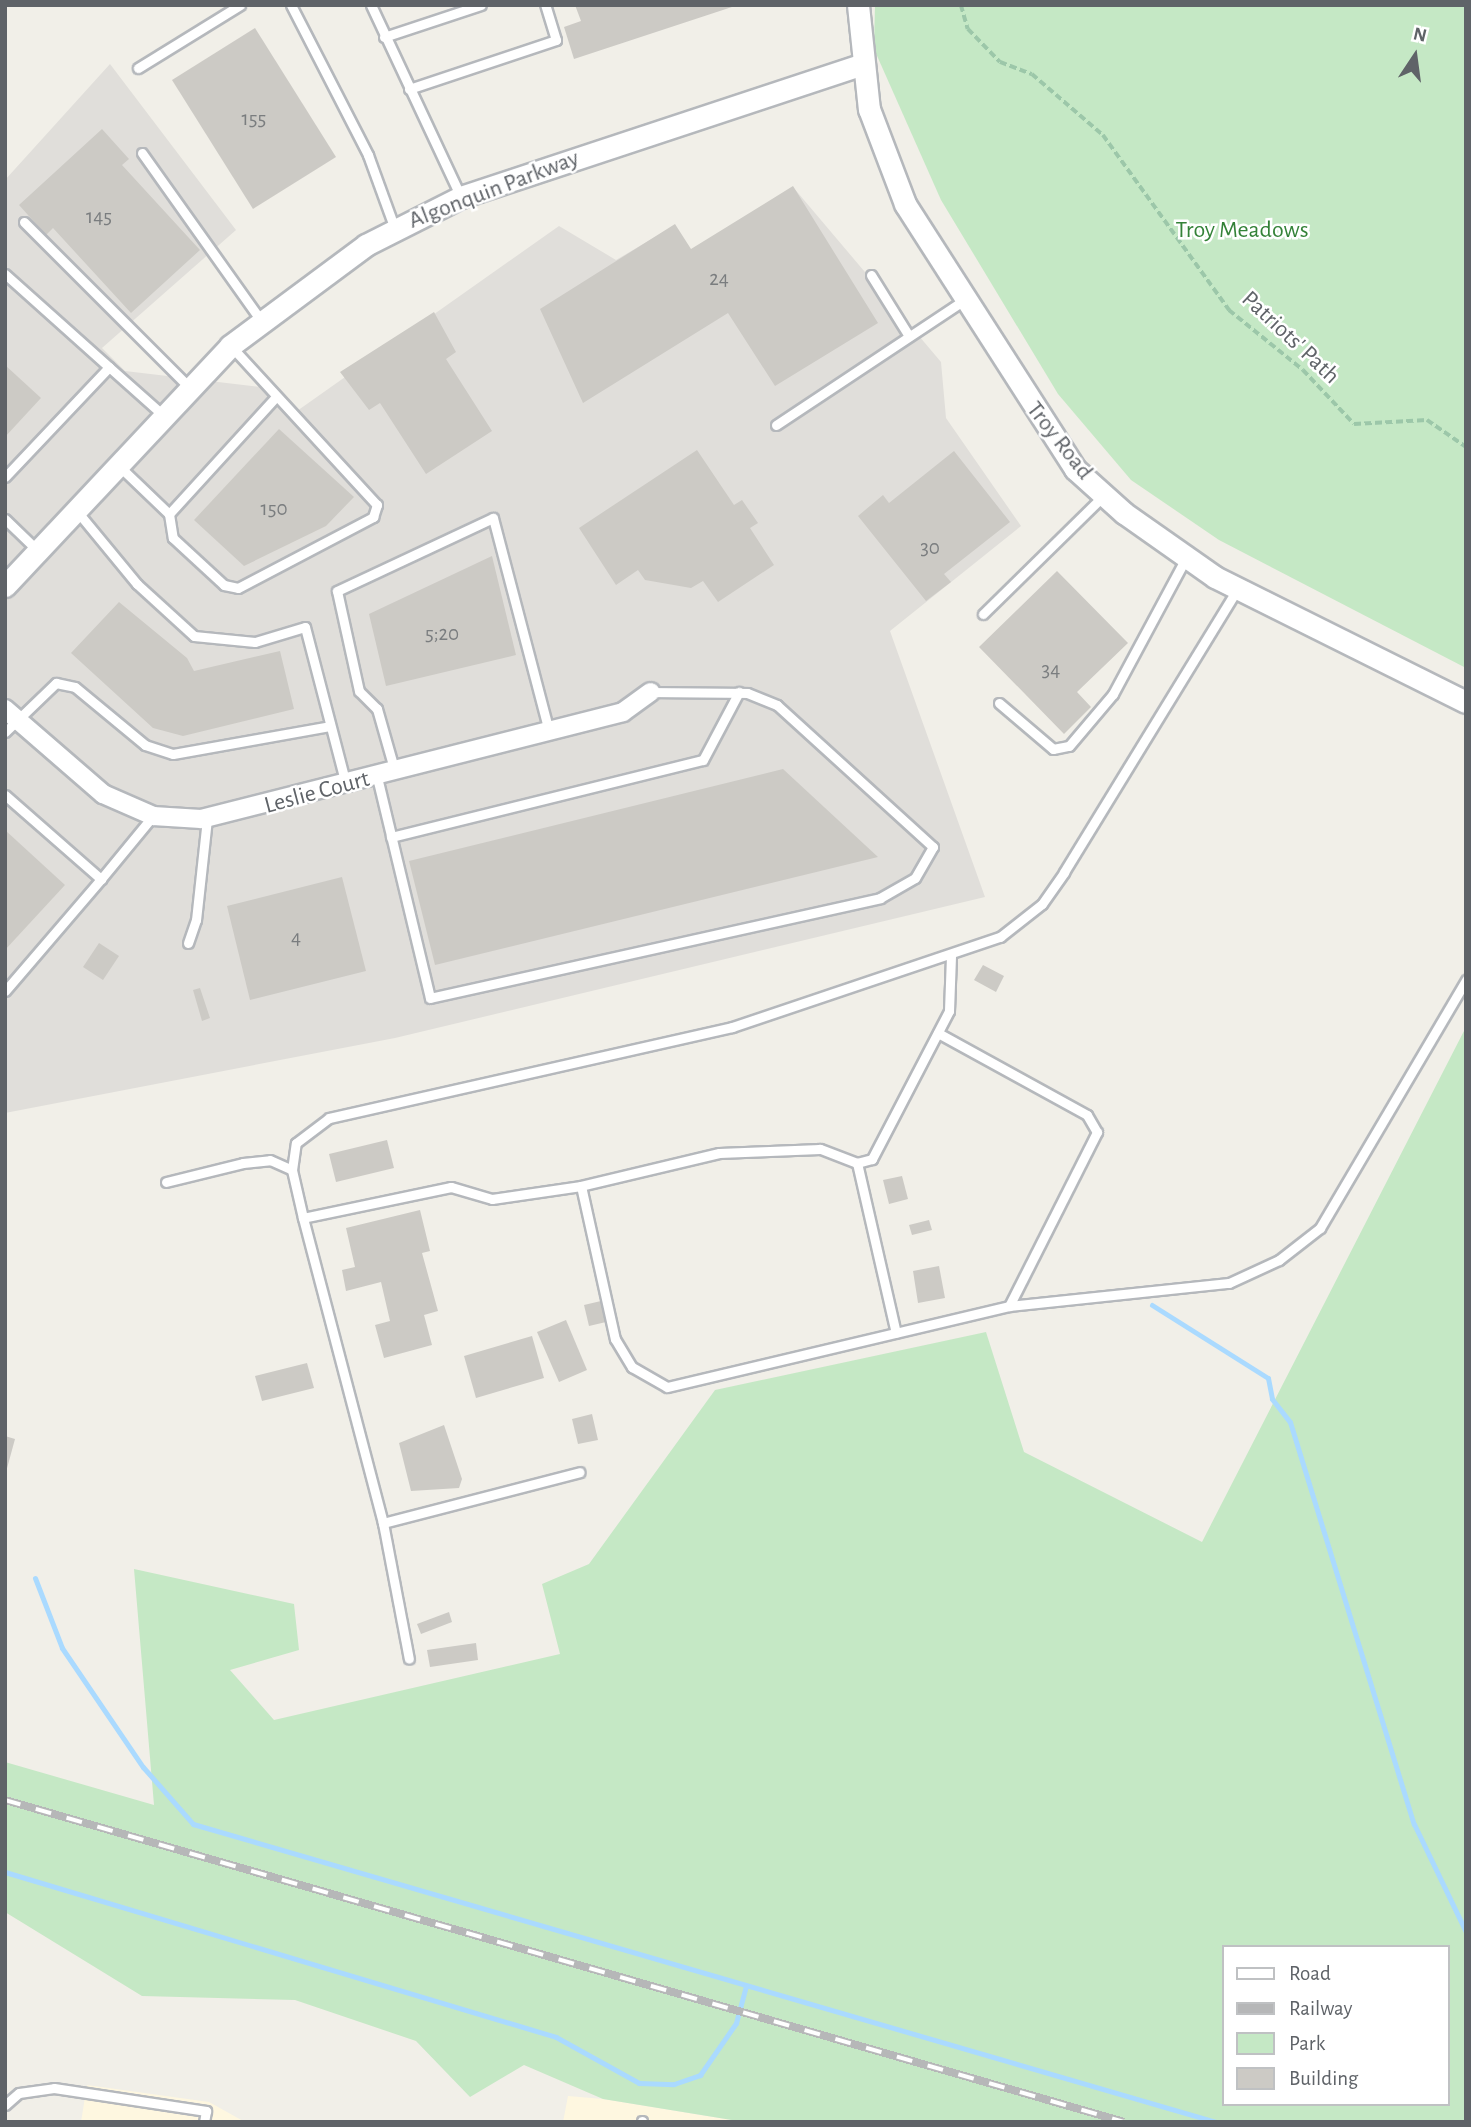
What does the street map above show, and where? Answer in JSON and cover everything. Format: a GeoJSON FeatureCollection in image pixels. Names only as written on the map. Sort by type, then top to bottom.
{"type":"FeatureCollection","features":[{"type":"Feature","properties":{"kind":"street","name":"Troy Road"},"geometry":{"type":"LineString","coordinates":[[858,5],[859,65],[900,193],[964,300],[1075,469],[1104,495],[1186,558],[1238,588],[1466,702]]}},
{"type":"Feature","properties":{"kind":"street","name":"Algonquin Parkway"},"geometry":{"type":"LineString","coordinates":[[5,586],[230,346],[260,319],[395,229],[461,197],[859,65]]}},
{"type":"Feature","properties":{"kind":"street","name":"Leslie Court"},"geometry":{"type":"LineString","coordinates":[[9,720],[103,794],[153,816],[207,818],[346,785],[623,712],[651,692]]}},
{"type":"Feature","properties":{"kind":"lane"},"geometry":{"type":"LineString","coordinates":[[138,68],[240,5]]}},
{"type":"Feature","properties":{"kind":"lane"},"geometry":{"type":"LineString","coordinates":[[291,5],[368,155],[395,229]]}},
{"type":"Feature","properties":{"kind":"lane"},"geometry":{"type":"LineString","coordinates":[[370,5],[461,197]]}},
{"type":"Feature","properties":{"kind":"lane"},"geometry":{"type":"LineString","coordinates":[[384,37],[481,5]]}},
{"type":"Feature","properties":{"kind":"lane"},"geometry":{"type":"LineString","coordinates":[[409,89],[556,40],[545,5]]}},
{"type":"Feature","properties":{"kind":"lane"},"geometry":{"type":"LineString","coordinates":[[142,153],[260,319]]}},
{"type":"Feature","properties":{"kind":"lane"},"geometry":{"type":"LineString","coordinates":[[24,222],[189,387]]}},
{"type":"Feature","properties":{"kind":"lane"},"geometry":{"type":"LineString","coordinates":[[5,274],[163,415]]}},
{"type":"Feature","properties":{"kind":"lane"},"geometry":{"type":"LineString","coordinates":[[871,275],[909,336]]}},
{"type":"Feature","properties":{"kind":"lane"},"geometry":{"type":"LineString","coordinates":[[776,425],[964,300]]}},
{"type":"Feature","properties":{"kind":"lane"},"geometry":{"type":"LineString","coordinates":[[117,464],[169,514],[173,538],[224,584],[237,588],[367,523],[377,505],[275,398],[230,346]]}},
{"type":"Feature","properties":{"kind":"lane"},"geometry":{"type":"LineString","coordinates":[[5,477],[109,366]]}},
{"type":"Feature","properties":{"kind":"lane"},"geometry":{"type":"LineString","coordinates":[[169,514],[275,398]]}},
{"type":"Feature","properties":{"kind":"lane"},"geometry":{"type":"LineString","coordinates":[[983,614],[1104,495]]}},
{"type":"Feature","properties":{"kind":"lane"},"geometry":{"type":"LineString","coordinates":[[76,510],[137,584],[194,636],[255,642],[305,627],[346,785]]}},
{"type":"Feature","properties":{"kind":"lane"},"geometry":{"type":"LineString","coordinates":[[395,772],[377,709],[359,691],[337,590],[493,518],[549,731]]}},
{"type":"Feature","properties":{"kind":"lane"},"geometry":{"type":"LineString","coordinates":[[5,519],[38,551]]}},
{"type":"Feature","properties":{"kind":"lane"},"geometry":{"type":"LineString","coordinates":[[999,703],[1053,749],[1069,746],[1113,694],[1186,558]]}},
{"type":"Feature","properties":{"kind":"lane"},"geometry":{"type":"LineString","coordinates":[[409,1660],[383,1523],[292,1170],[296,1143],[329,1118],[732,1027],[951,956],[1000,937],[1042,904],[1238,588]]}},
{"type":"Feature","properties":{"kind":"lane"},"geometry":{"type":"LineString","coordinates":[[9,720],[56,683],[75,687],[145,745],[173,754],[330,726]]}},
{"type":"Feature","properties":{"kind":"lane"},"geometry":{"type":"LineString","coordinates":[[377,777],[430,998],[880,898],[915,878],[933,848],[777,705],[739,692],[651,692]]}},
{"type":"Feature","properties":{"kind":"lane"},"geometry":{"type":"LineString","coordinates":[[391,837],[703,760],[739,692]]}},
{"type":"Feature","properties":{"kind":"lane"},"geometry":{"type":"LineString","coordinates":[[5,795],[102,879]]}},
{"type":"Feature","properties":{"kind":"lane"},"geometry":{"type":"LineString","coordinates":[[5,991],[153,816]]}},
{"type":"Feature","properties":{"kind":"lane"},"geometry":{"type":"LineString","coordinates":[[188,943],[196,920],[207,818]]}},
{"type":"Feature","properties":{"kind":"lane"},"geometry":{"type":"LineString","coordinates":[[303,1218],[451,1187],[492,1199],[581,1185],[719,1153],[820,1149],[857,1163],[872,1159],[937,1033],[954,981],[951,956]]}},
{"type":"Feature","properties":{"kind":"lane"},"geometry":{"type":"LineString","coordinates":[[581,1185],[615,1339],[624,1358],[652,1381],[679,1385],[1009,1306],[1229,1283],[1279,1260],[1320,1228],[1466,979]]}},
{"type":"Feature","properties":{"kind":"lane"},"geometry":{"type":"LineString","coordinates":[[937,1033],[1087,1115],[1097,1132],[1009,1306]]}},
{"type":"Feature","properties":{"kind":"lane"},"geometry":{"type":"LineString","coordinates":[[166,1182],[243,1163],[270,1160],[292,1170]]}},
{"type":"Feature","properties":{"kind":"lane"},"geometry":{"type":"LineString","coordinates":[[857,1163],[896,1333]]}},
{"type":"Feature","properties":{"kind":"lane"},"geometry":{"type":"LineString","coordinates":[[383,1523],[580,1472]]}},
{"type":"Feature","properties":{"kind":"lane"},"geometry":{"type":"LineString","coordinates":[[5,2105],[19,2092],[54,2088],[206,2111],[204,2122]]}},
{"type":"Feature","properties":{"kind":"path","name":"Patriots' Path"},"geometry":{"type":"LineString","coordinates":[[961,5],[968,29],[1000,62],[1032,75],[1103,135],[1229,310],[1303,370],[1353,424],[1427,420],[1466,447]]}},
{"type":"Feature","properties":{"kind":"shaded area"},"geometry":{"type":"Polygon","coordinates":[[[110,64],[236,230],[102,348],[125,371],[278,389],[297,411],[559,226],[616,260],[672,227],[688,252],[793,187],[941,362],[946,418],[1021,526],[890,631],[985,897],[395,1038],[5,1113],[5,180],[110,64]]]}},
{"type":"Feature","properties":{"kind":"shaded area"},"geometry":{"type":"Polygon","coordinates":[[[87,2085],[209,2102],[245,2122],[81,2122],[87,2085]]]}},
{"type":"Feature","properties":{"kind":"shaded area"},"geometry":{"type":"Polygon","coordinates":[[[568,2096],[603,2099],[744,2122],[563,2122],[568,2096]]]}},
{"type":"Feature","properties":{"kind":"green space","name":"Troy Meadows"},"geometry":{"type":"Polygon","coordinates":[[[875,5],[1466,5],[1466,668],[1219,540],[1131,480],[1058,394],[941,200],[874,49],[875,5]]]}},
{"type":"Feature","properties":{"kind":"green space"},"geometry":{"type":"Polygon","coordinates":[[[1466,1027],[1466,2122],[744,2122],[603,2099],[524,2065],[470,2097],[416,2041],[295,2000],[142,1996],[5,1912],[5,1762],[154,1805],[134,1569],[294,1604],[299,1650],[230,1670],[274,1720],[560,1654],[542,1584],[589,1564],[715,1390],[986,1332],[1024,1452],[1202,1542],[1466,1027]]]}},
{"type":"Feature","properties":{"kind":"building"},"geometry":{"type":"Polygon","coordinates":[[[575,5],[735,6],[574,59],[564,27],[581,21],[575,5]]]}},
{"type":"Feature","properties":{"kind":"building"},"geometry":{"type":"Polygon","coordinates":[[[255,28],[336,157],[253,209],[172,80],[255,28]]]}},
{"type":"Feature","properties":{"kind":"building"},"geometry":{"type":"Polygon","coordinates":[[[102,129],[129,159],[122,165],[200,250],[131,313],[53,228],[46,235],[19,205],[102,129]]]}},
{"type":"Feature","properties":{"kind":"building"},"geometry":{"type":"Polygon","coordinates":[[[793,186],[878,323],[775,386],[728,313],[583,403],[540,309],[675,224],[691,249],[793,186]]]}},
{"type":"Feature","properties":{"kind":"building"},"geometry":{"type":"Polygon","coordinates":[[[434,312],[456,352],[446,359],[492,431],[426,474],[380,403],[369,410],[340,372],[434,312]]]}},
{"type":"Feature","properties":{"kind":"building"},"geometry":{"type":"Polygon","coordinates":[[[5,365],[41,398],[5,437],[5,365]]]}},
{"type":"Feature","properties":{"kind":"building"},"geometry":{"type":"Polygon","coordinates":[[[279,429],[354,497],[326,526],[244,566],[194,520],[279,429]]]}},
{"type":"Feature","properties":{"kind":"building"},"geometry":{"type":"Polygon","coordinates":[[[697,450],[734,505],[742,500],[758,523],[750,528],[774,565],[718,602],[703,581],[691,588],[645,580],[638,570],[616,585],[579,528],[697,450]]]}},
{"type":"Feature","properties":{"kind":"building"},"geometry":{"type":"Polygon","coordinates":[[[954,451],[1010,522],[944,574],[951,582],[926,601],[858,516],[883,495],[889,503],[954,451]]]}},
{"type":"Feature","properties":{"kind":"building"},"geometry":{"type":"Polygon","coordinates":[[[492,556],[516,655],[386,686],[369,614],[492,556]]]}},
{"type":"Feature","properties":{"kind":"building"},"geometry":{"type":"Polygon","coordinates":[[[1057,571],[1128,643],[1077,692],[1091,707],[1064,734],[979,647],[1057,571]]]}},
{"type":"Feature","properties":{"kind":"building"},"geometry":{"type":"Polygon","coordinates":[[[119,602],[187,658],[194,671],[280,651],[294,709],[183,736],[153,728],[71,653],[119,602]]]}},
{"type":"Feature","properties":{"kind":"building"},"geometry":{"type":"Polygon","coordinates":[[[783,769],[878,857],[435,965],[409,861],[783,769]]]}},
{"type":"Feature","properties":{"kind":"building"},"geometry":{"type":"Polygon","coordinates":[[[5,830],[65,885],[5,950],[5,830]]]}},
{"type":"Feature","properties":{"kind":"building"},"geometry":{"type":"Polygon","coordinates":[[[342,877],[366,971],[250,1000],[227,906],[342,877]]]}},
{"type":"Feature","properties":{"kind":"building"},"geometry":{"type":"Polygon","coordinates":[[[99,943],[119,956],[103,980],[83,967],[99,943]]]}},
{"type":"Feature","properties":{"kind":"building"},"geometry":{"type":"Polygon","coordinates":[[[983,965],[1004,976],[996,992],[974,980],[983,965]]]}},
{"type":"Feature","properties":{"kind":"building"},"geometry":{"type":"Polygon","coordinates":[[[200,988],[210,1018],[202,1021],[193,990],[200,988]]]}},
{"type":"Feature","properties":{"kind":"building"},"geometry":{"type":"Polygon","coordinates":[[[387,1140],[394,1168],[336,1182],[329,1154],[387,1140]]]}},
{"type":"Feature","properties":{"kind":"building"},"geometry":{"type":"Polygon","coordinates":[[[902,1176],[908,1199],[889,1204],[883,1180],[902,1176]]]}},
{"type":"Feature","properties":{"kind":"building"},"geometry":{"type":"Polygon","coordinates":[[[420,1210],[430,1251],[422,1253],[438,1311],[424,1315],[432,1345],[384,1358],[375,1325],[390,1321],[381,1282],[346,1291],[342,1270],[355,1267],[346,1228],[420,1210]]]}},
{"type":"Feature","properties":{"kind":"building"},"geometry":{"type":"Polygon","coordinates":[[[929,1220],[932,1230],[912,1235],[909,1225],[929,1220]]]}},
{"type":"Feature","properties":{"kind":"building"},"geometry":{"type":"Polygon","coordinates":[[[939,1266],[945,1298],[918,1303],[913,1271],[939,1266]]]}},
{"type":"Feature","properties":{"kind":"building"},"geometry":{"type":"Polygon","coordinates":[[[601,1301],[606,1322],[589,1326],[584,1305],[601,1301]]]}},
{"type":"Feature","properties":{"kind":"building"},"geometry":{"type":"Polygon","coordinates":[[[566,1320],[587,1370],[559,1382],[537,1332],[566,1320]]]}},
{"type":"Feature","properties":{"kind":"building"},"geometry":{"type":"Polygon","coordinates":[[[532,1336],[544,1378],[476,1398],[464,1356],[532,1336]]]}},
{"type":"Feature","properties":{"kind":"building"},"geometry":{"type":"Polygon","coordinates":[[[307,1363],[314,1388],[262,1401],[255,1376],[307,1363]]]}},
{"type":"Feature","properties":{"kind":"building"},"geometry":{"type":"Polygon","coordinates":[[[592,1414],[598,1440],[578,1444],[572,1419],[592,1414]]]}},
{"type":"Feature","properties":{"kind":"building"},"geometry":{"type":"Polygon","coordinates":[[[444,1425],[462,1479],[459,1488],[411,1491],[399,1443],[444,1425]]]}},
{"type":"Feature","properties":{"kind":"building"},"geometry":{"type":"Polygon","coordinates":[[[5,1436],[15,1439],[6,1472],[5,1472],[5,1436]]]}},
{"type":"Feature","properties":{"kind":"building"},"geometry":{"type":"Polygon","coordinates":[[[449,1612],[452,1622],[421,1634],[417,1624],[449,1612]]]}},
{"type":"Feature","properties":{"kind":"building"},"geometry":{"type":"Polygon","coordinates":[[[476,1643],[478,1660],[430,1667],[427,1650],[476,1643]]]}},
{"type":"Feature","properties":{"kind":"waterway"},"geometry":{"type":"LineString","coordinates":[[1152,1305],[1268,1378],[1272,1399],[1290,1422],[1414,1824],[1466,1932]]}},
{"type":"Feature","properties":{"kind":"waterway"},"geometry":{"type":"LineString","coordinates":[[35,1578],[62,1648],[143,1767],[193,1824],[1216,2122]]}},
{"type":"Feature","properties":{"kind":"waterway"},"geometry":{"type":"LineString","coordinates":[[5,1872],[556,2037],[639,2083],[674,2084],[700,2075],[736,2023],[746,1986]]}},
{"type":"Feature","properties":{"kind":"railway"},"geometry":{"type":"LineString","coordinates":[[5,1800],[1124,2122]]}}]}
